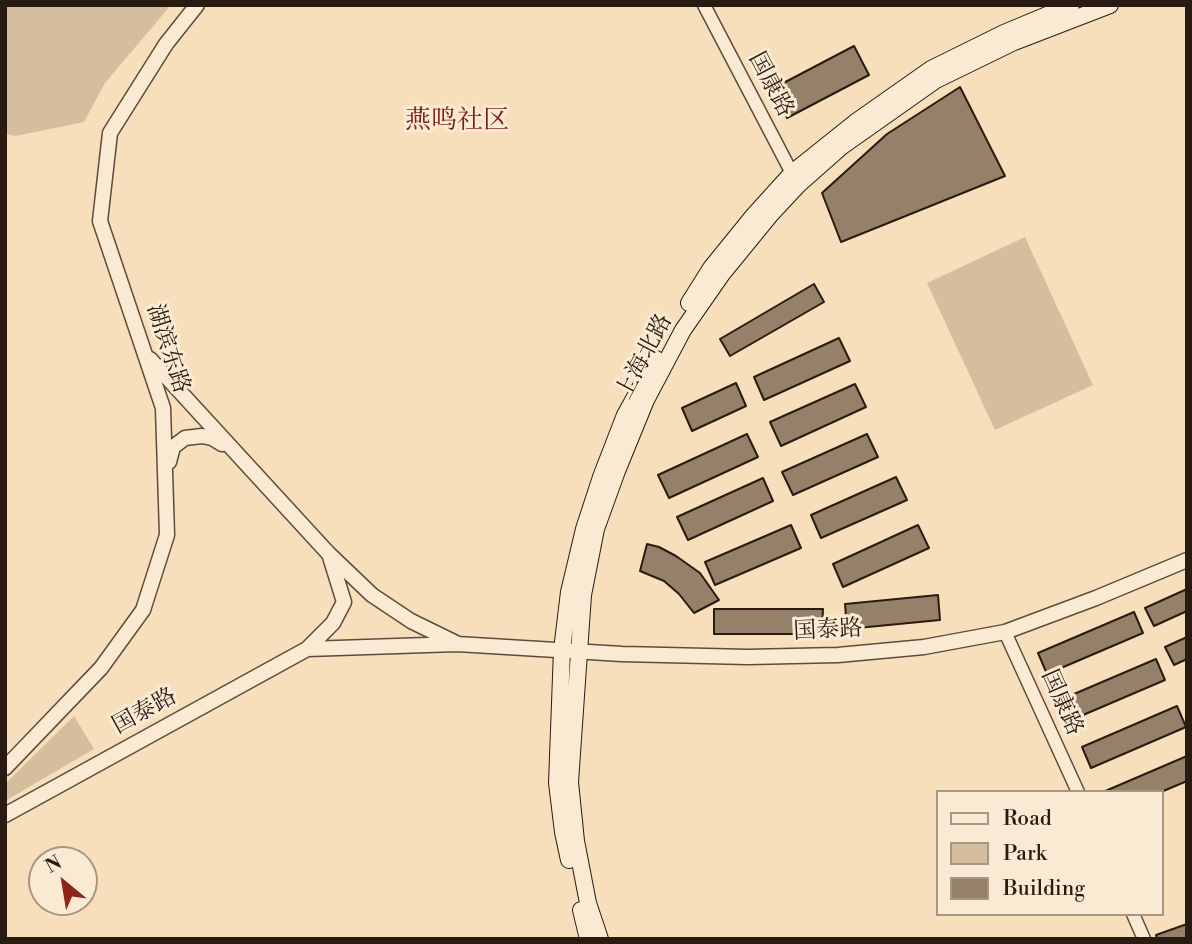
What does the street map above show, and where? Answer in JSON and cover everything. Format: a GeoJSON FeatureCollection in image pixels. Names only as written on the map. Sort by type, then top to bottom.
{"type":"FeatureCollection","features":[{"type":"Feature","properties":{"kind":"main road","name":"上海北路"},"geometry":{"type":"LineString","coordinates":[[588,939],[563,832],[557,783],[571,651],[597,529],[646,400],[683,330],[722,274],[771,214],[795,179],[857,121],[931,69],[1004,33],[1072,5]]}},
{"type":"Feature","properties":{"kind":"main road","name":"上海北路"},"geometry":{"type":"LineString","coordinates":[[795,179],[936,80],[1014,41],[1110,5]]}},
{"type":"Feature","properties":{"kind":"main road","name":"上海北路"},"geometry":{"type":"LineString","coordinates":[[571,651],[570,782],[576,841],[588,903],[600,939]]}},
{"type":"Feature","properties":{"kind":"street","name":"湖滨东路"},"geometry":{"type":"LineString","coordinates":[[5,768],[101,668],[143,610],[167,536],[163,408],[100,221],[110,133],[166,44],[197,5]]}},
{"type":"Feature","properties":{"kind":"street","name":"国康路"},"geometry":{"type":"LineString","coordinates":[[705,5],[795,179]]}},
{"type":"Feature","properties":{"kind":"street","name":"国泰路"},"geometry":{"type":"LineString","coordinates":[[145,354],[328,553],[372,595],[411,621],[457,644]]}},
{"type":"Feature","properties":{"kind":"street"},"geometry":{"type":"LineString","coordinates":[[166,488],[173,447],[184,438],[212,438],[235,452]]}},
{"type":"Feature","properties":{"kind":"street","name":"国泰路"},"geometry":{"type":"LineString","coordinates":[[5,815],[307,649],[333,623],[344,602],[328,553]]}},
{"type":"Feature","properties":{"kind":"street","name":"国泰路"},"geometry":{"type":"LineString","coordinates":[[307,649],[457,644],[748,657],[838,655],[925,647],[1005,632],[1187,560]]}},
{"type":"Feature","properties":{"kind":"street","name":"国康路"},"geometry":{"type":"LineString","coordinates":[[1005,632],[1076,790]]}},
{"type":"Feature","properties":{"kind":"street"},"geometry":{"type":"LineString","coordinates":[[1134,916],[1144,939]]}},
{"type":"Feature","properties":{"kind":"green space"},"geometry":{"type":"Polygon","coordinates":[[[5,5],[171,5],[105,83],[84,122],[16,136],[5,134],[5,5]]]}},
{"type":"Feature","properties":{"kind":"green space"},"geometry":{"type":"Polygon","coordinates":[[[1025,237],[1093,385],[995,430],[927,283],[1025,237]]]}},
{"type":"Feature","properties":{"kind":"green space"},"geometry":{"type":"Polygon","coordinates":[[[74,716],[94,749],[5,801],[5,784],[74,716]]]}},
{"type":"Feature","properties":{"kind":"building"},"geometry":{"type":"Polygon","coordinates":[[[854,46],[869,75],[787,118],[772,89],[854,46]]]}},
{"type":"Feature","properties":{"kind":"building"},"geometry":{"type":"Polygon","coordinates":[[[960,87],[1005,176],[841,242],[822,193],[887,134],[960,87]]]}},
{"type":"Feature","properties":{"kind":"building"},"geometry":{"type":"Polygon","coordinates":[[[814,284],[824,302],[730,356],[720,339],[814,284]]]}},
{"type":"Feature","properties":{"kind":"building"},"geometry":{"type":"Polygon","coordinates":[[[839,338],[850,361],[764,400],[754,377],[839,338]]]}},
{"type":"Feature","properties":{"kind":"building"},"geometry":{"type":"Polygon","coordinates":[[[736,383],[746,406],[692,431],[682,408],[736,383]]]}},
{"type":"Feature","properties":{"kind":"building"},"geometry":{"type":"Polygon","coordinates":[[[855,384],[866,407],[781,446],[770,422],[855,384]]]}},
{"type":"Feature","properties":{"kind":"building"},"geometry":{"type":"Polygon","coordinates":[[[747,434],[758,457],[669,498],[658,475],[747,434]]]}},
{"type":"Feature","properties":{"kind":"building"},"geometry":{"type":"Polygon","coordinates":[[[867,434],[878,457],[793,495],[782,472],[867,434]]]}},
{"type":"Feature","properties":{"kind":"building"},"geometry":{"type":"Polygon","coordinates":[[[896,477],[907,500],[821,538],[811,515],[896,477]]]}},
{"type":"Feature","properties":{"kind":"building"},"geometry":{"type":"Polygon","coordinates":[[[763,478],[773,501],[688,540],[677,517],[763,478]]]}},
{"type":"Feature","properties":{"kind":"building"},"geometry":{"type":"Polygon","coordinates":[[[791,525],[801,548],[715,585],[705,562],[791,525]]]}},
{"type":"Feature","properties":{"kind":"building"},"geometry":{"type":"Polygon","coordinates":[[[918,525],[929,548],[843,587],[833,564],[918,525]]]}},
{"type":"Feature","properties":{"kind":"building"},"geometry":{"type":"Polygon","coordinates":[[[647,544],[676,556],[700,573],[719,600],[694,613],[664,581],[640,571],[647,544]]]}},
{"type":"Feature","properties":{"kind":"building"},"geometry":{"type":"Polygon","coordinates":[[[1187,589],[1187,611],[1154,626],[1145,608],[1187,589]]]}},
{"type":"Feature","properties":{"kind":"building"},"geometry":{"type":"Polygon","coordinates":[[[938,595],[940,620],[847,629],[845,604],[938,595]]]}},
{"type":"Feature","properties":{"kind":"building"},"geometry":{"type":"Polygon","coordinates":[[[714,609],[823,609],[822,634],[714,634],[714,609]]]}},
{"type":"Feature","properties":{"kind":"building"},"geometry":{"type":"Polygon","coordinates":[[[1134,612],[1143,633],[1047,674],[1038,653],[1134,612]]]}},
{"type":"Feature","properties":{"kind":"building"},"geometry":{"type":"Polygon","coordinates":[[[1187,637],[1187,659],[1174,665],[1165,647],[1187,637]]]}},
{"type":"Feature","properties":{"kind":"building"},"geometry":{"type":"Polygon","coordinates":[[[1156,659],[1165,680],[1069,721],[1060,700],[1156,659]]]}},
{"type":"Feature","properties":{"kind":"building"},"geometry":{"type":"Polygon","coordinates":[[[1177,706],[1186,727],[1091,768],[1082,747],[1177,706]]]}},
{"type":"Feature","properties":{"kind":"building"},"geometry":{"type":"Polygon","coordinates":[[[1187,756],[1187,781],[1164,791],[1108,790],[1187,756]]]}},
{"type":"Feature","properties":{"kind":"building"},"geometry":{"type":"Polygon","coordinates":[[[1187,924],[1187,939],[1157,939],[1156,935],[1187,924]]]}},
{"type":"Feature","properties":{"kind":"district","name":"燕鸣社区"},"geometry":{"type":"Point","coordinates":[457,122]}}]}
